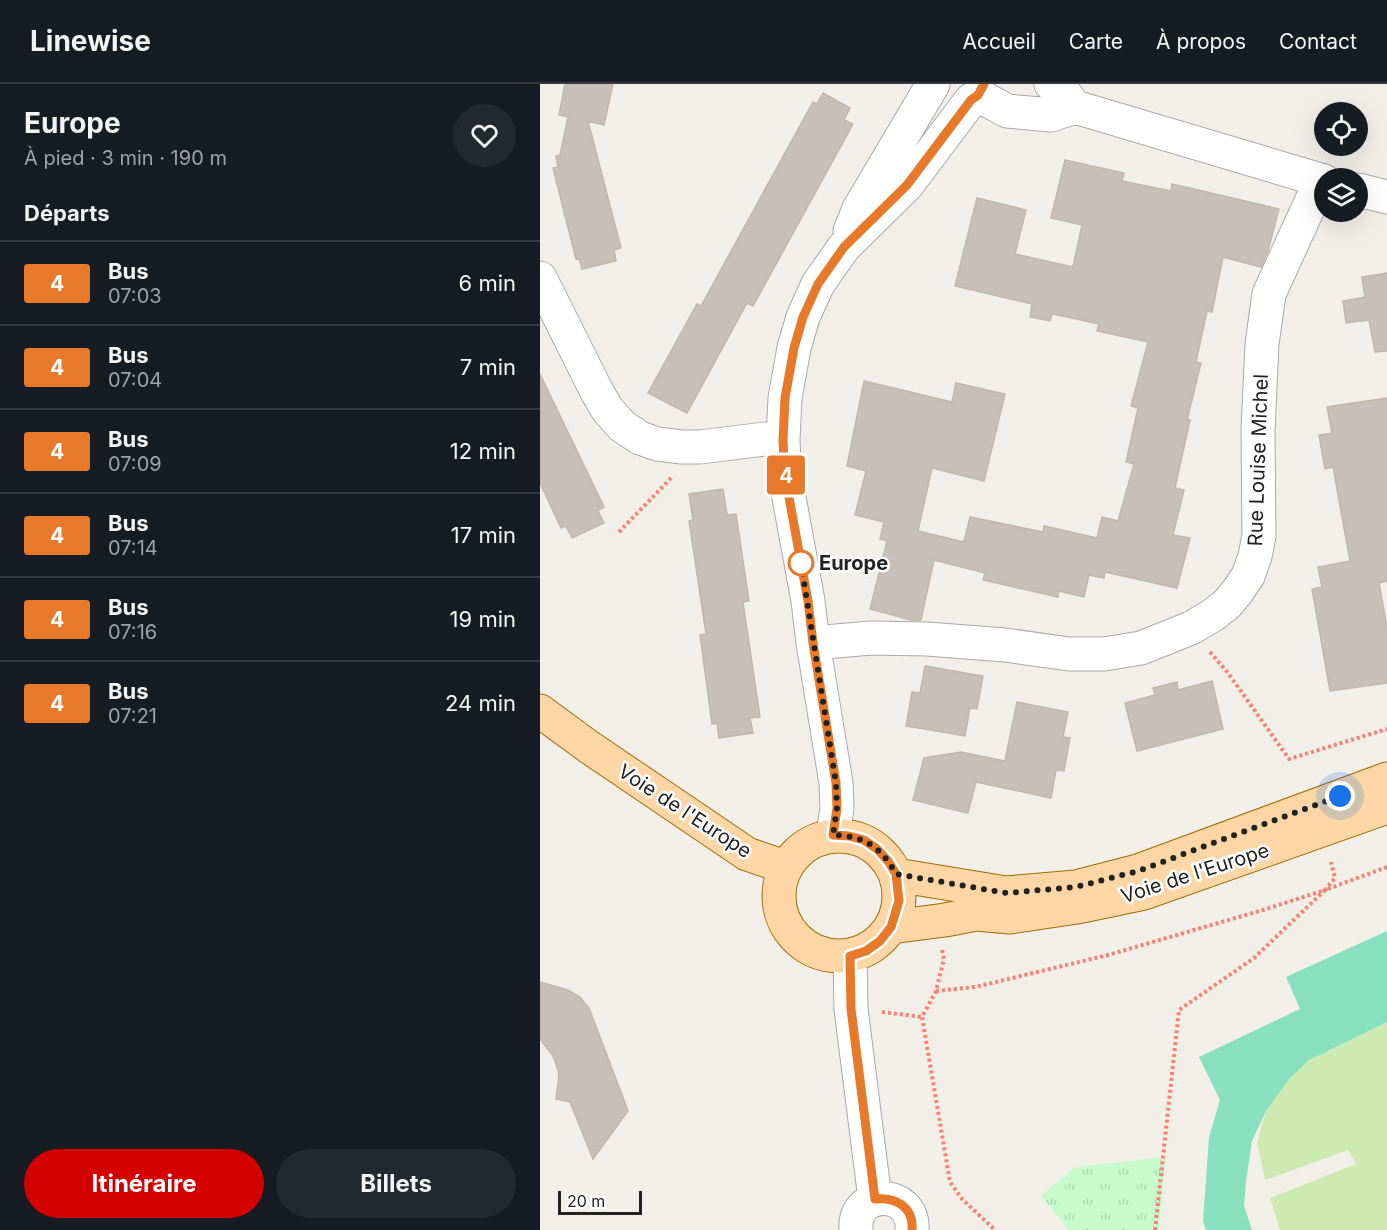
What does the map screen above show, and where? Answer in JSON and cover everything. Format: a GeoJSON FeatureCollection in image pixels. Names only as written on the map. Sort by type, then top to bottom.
{"type":"FeatureCollection","features":[{"type":"Feature","properties":{"kind":"main road"},"geometry":{"type":"LineString","coordinates":[[540,711],[589,747]]}},
{"type":"Feature","properties":{"kind":"main road"},"geometry":{"type":"LineString","coordinates":[[540,725],[589,747]]}},
{"type":"Feature","properties":{"kind":"main road","name":"Voie de l'Europe"},"geometry":{"type":"LineString","coordinates":[[589,747],[747,854],[785,867]]}},
{"type":"Feature","properties":{"kind":"main road","name":"Voie de l'Europe"},"geometry":{"type":"LineString","coordinates":[[896,874],[1006,893],[1076,887],[1138,871],[1387,778]]}},
{"type":"Feature","properties":{"kind":"main road","name":"Voie de l'Europe"},"geometry":{"type":"LineString","coordinates":[[891,927],[976,914],[1010,916],[1077,908],[1144,893],[1387,807]]}},
{"type":"Feature","properties":{"kind":"main road"},"geometry":{"type":"LineString","coordinates":[[833,835],[864,840],[877,849],[896,874],[899,901],[891,927],[880,941],[866,951],[850,956],[827,956],[806,948],[790,932],[780,912],[778,889],[785,867],[797,852],[814,840],[833,835]]}},
{"type":"Feature","properties":{"kind":"street"},"geometry":{"type":"LineString","coordinates":[[844,247],[859,209],[933,84]]}},
{"type":"Feature","properties":{"kind":"street"},"geometry":{"type":"LineString","coordinates":[[938,84],[944,95],[952,100],[962,102],[978,93]]}},
{"type":"Feature","properties":{"kind":"street"},"geometry":{"type":"LineString","coordinates":[[1051,84],[1062,90],[1076,107],[1314,178]]}},
{"type":"Feature","properties":{"kind":"street"},"geometry":{"type":"LineString","coordinates":[[833,835],[837,808],[836,783],[808,601],[788,492],[783,440],[785,398],[794,348],[803,317],[818,284],[844,247],[907,185],[978,93]]}},
{"type":"Feature","properties":{"kind":"street"},"geometry":{"type":"LineString","coordinates":[[978,93],[1007,111],[1052,115],[1076,107]]}},
{"type":"Feature","properties":{"kind":"street"},"geometry":{"type":"LineString","coordinates":[[1368,192],[1387,197]]}},
{"type":"Feature","properties":{"kind":"street","name":"Rue Louise Michel"},"geometry":{"type":"LineString","coordinates":[[813,643],[871,638],[927,639],[1005,645],[1068,654],[1104,654],[1141,648],[1191,628],[1214,615],[1227,604],[1248,576],[1259,536],[1258,430],[1262,344],[1269,294],[1314,200]]}},
{"type":"Feature","properties":{"kind":"street"},"geometry":{"type":"LineString","coordinates":[[540,278],[596,390],[622,426],[640,438],[657,444],[682,447],[765,439],[783,440]]}},
{"type":"Feature","properties":{"kind":"street"},"geometry":{"type":"LineString","coordinates":[[850,956],[851,1009],[875,1199]]}},
{"type":"Feature","properties":{"kind":"street"},"geometry":{"type":"LineString","coordinates":[[856,1230],[856,1218],[867,1203],[885,1198],[895,1200],[903,1206],[916,1229]]}},
{"type":"Feature","properties":{"kind":"path"},"geometry":{"type":"LineString","coordinates":[[619,532],[700,447]]}},
{"type":"Feature","properties":{"kind":"path"},"geometry":{"type":"LineString","coordinates":[[1191,628],[1228,673],[1289,759],[1387,729]]}},
{"type":"Feature","properties":{"kind":"path"},"geometry":{"type":"LineString","coordinates":[[1155,1230],[1179,1010],[1254,958],[1325,890],[1335,878],[1331,862]]}},
{"type":"Feature","properties":{"kind":"path"},"geometry":{"type":"LineString","coordinates":[[995,1230],[962,1199],[950,1182],[922,1017],[936,990],[975,987],[1108,955],[1263,910],[1387,867]]}},
{"type":"Feature","properties":{"kind":"path"},"geometry":{"type":"LineString","coordinates":[[851,1009],[922,1017]]}},
{"type":"Feature","properties":{"kind":"green space"},"geometry":{"type":"Polygon","coordinates":[[[1387,931],[1387,1022],[1309,1060],[1290,1078],[1266,1111],[1252,1141],[1244,1206],[1252,1230],[1206,1230],[1203,1221],[1209,1137],[1220,1100],[1199,1057],[1300,1009],[1286,977],[1387,931]]]}},
{"type":"Feature","properties":{"kind":"green space"},"geometry":{"type":"Polygon","coordinates":[[[1387,1022],[1387,1230],[1280,1230],[1270,1198],[1356,1164],[1348,1150],[1265,1180],[1257,1142],[1266,1111],[1290,1078],[1309,1059],[1387,1022]]]}},
{"type":"Feature","properties":{"kind":"green space"},"geometry":{"type":"Polygon","coordinates":[[[1165,1157],[1159,1230],[1069,1230],[1041,1196],[1075,1167],[1165,1157]]]}},
{"type":"Feature","properties":{"kind":"building"},"geometry":{"type":"Polygon","coordinates":[[[565,84],[613,84],[604,125],[588,121],[621,248],[614,250],[616,261],[582,269],[579,258],[576,259],[553,168],[558,167],[556,156],[560,155],[568,117],[559,115],[565,84]]]}},
{"type":"Feature","properties":{"kind":"building"},"geometry":{"type":"Polygon","coordinates":[[[823,93],[850,108],[844,120],[853,124],[753,306],[747,303],[687,413],[648,393],[697,304],[701,306],[813,102],[817,104],[823,93]]]}},
{"type":"Feature","properties":{"kind":"building"},"geometry":{"type":"Polygon","coordinates":[[[1065,160],[1124,173],[1122,181],[1171,191],[1172,184],[1279,209],[1268,251],[1261,267],[1223,257],[1212,312],[1207,311],[1196,362],[1201,363],[1187,420],[1190,420],[1175,488],[1184,490],[1173,535],[1190,538],[1177,588],[1105,572],[1104,578],[1089,575],[1084,597],[1059,591],[1058,597],[983,580],[985,573],[934,560],[921,620],[911,620],[870,609],[887,541],[880,539],[884,522],[855,515],[866,471],[847,466],[864,381],[952,402],[956,383],[1005,394],[984,481],[932,468],[918,531],[964,542],[970,517],[1043,532],[1044,526],[1097,538],[1102,517],[1118,521],[1134,464],[1126,462],[1138,408],[1131,406],[1148,342],[1097,331],[1099,324],[1072,318],[1052,314],[1050,321],[1030,317],[1032,304],[955,286],[977,198],[1026,210],[1015,254],[1073,267],[1082,225],[1051,218],[1065,160]]]}},
{"type":"Feature","properties":{"kind":"building"},"geometry":{"type":"Polygon","coordinates":[[[1387,273],[1387,351],[1375,352],[1369,320],[1346,323],[1343,301],[1365,297],[1362,277],[1387,273]]]}},
{"type":"Feature","properties":{"kind":"building"},"geometry":{"type":"Polygon","coordinates":[[[540,374],[604,507],[598,511],[604,523],[572,538],[566,526],[561,528],[540,483],[540,374]]]}},
{"type":"Feature","properties":{"kind":"building"},"geometry":{"type":"Polygon","coordinates":[[[1387,398],[1387,581],[1379,583],[1387,627],[1387,683],[1330,691],[1312,589],[1322,587],[1318,567],[1350,561],[1333,467],[1325,469],[1319,435],[1332,433],[1327,407],[1387,398]]]}},
{"type":"Feature","properties":{"kind":"building"},"geometry":{"type":"Polygon","coordinates":[[[723,489],[727,515],[736,514],[749,601],[743,602],[760,717],[750,718],[753,733],[719,738],[717,723],[712,724],[700,635],[706,634],[689,521],[693,520],[689,494],[723,489]]]}},
{"type":"Feature","properties":{"kind":"building"},"geometry":{"type":"Polygon","coordinates":[[[925,666],[983,676],[977,709],[970,708],[965,736],[906,726],[912,692],[920,693],[925,666]]]}},
{"type":"Feature","properties":{"kind":"building"},"geometry":{"type":"Polygon","coordinates":[[[1212,681],[1223,729],[1137,751],[1125,703],[1155,695],[1153,688],[1177,682],[1178,690],[1212,681]]]}},
{"type":"Feature","properties":{"kind":"building"},"geometry":{"type":"Polygon","coordinates":[[[1017,702],[1068,712],[1063,737],[1070,738],[1064,771],[1056,770],[1051,798],[976,782],[968,813],[913,800],[924,758],[961,752],[1005,761],[1017,702]]]}},
{"type":"Feature","properties":{"kind":"building"},"geometry":{"type":"Polygon","coordinates":[[[540,982],[568,990],[580,997],[589,1008],[628,1111],[593,1159],[570,1102],[556,1099],[558,1070],[553,1056],[540,1039],[540,982]]]}},
{"type":"Feature","properties":{"kind":"bus line","name":"4"},"geometry":{"type":"LineString","coordinates":[[912,1230],[909,1213],[903,1206],[895,1200],[875,1199],[851,1009],[850,956],[866,951],[880,941],[891,927],[899,901],[896,874],[877,849],[864,840],[833,835],[837,808],[836,783],[784,463],[785,398],[794,348],[803,317],[818,284],[844,247],[907,185],[971,100],[978,95],[984,84]]}},
{"type":"Feature","properties":{"kind":"place","name":"Europe"},"geometry":{"type":"Point","coordinates":[801,563]}},
{"type":"Feature","properties":{"kind":"route"},"geometry":{"type":"LineString","coordinates":[[801,563],[836,783],[837,808],[833,835],[864,840],[877,849],[896,874],[1006,893],[1076,887],[1138,871],[1340,796]]}}]}
